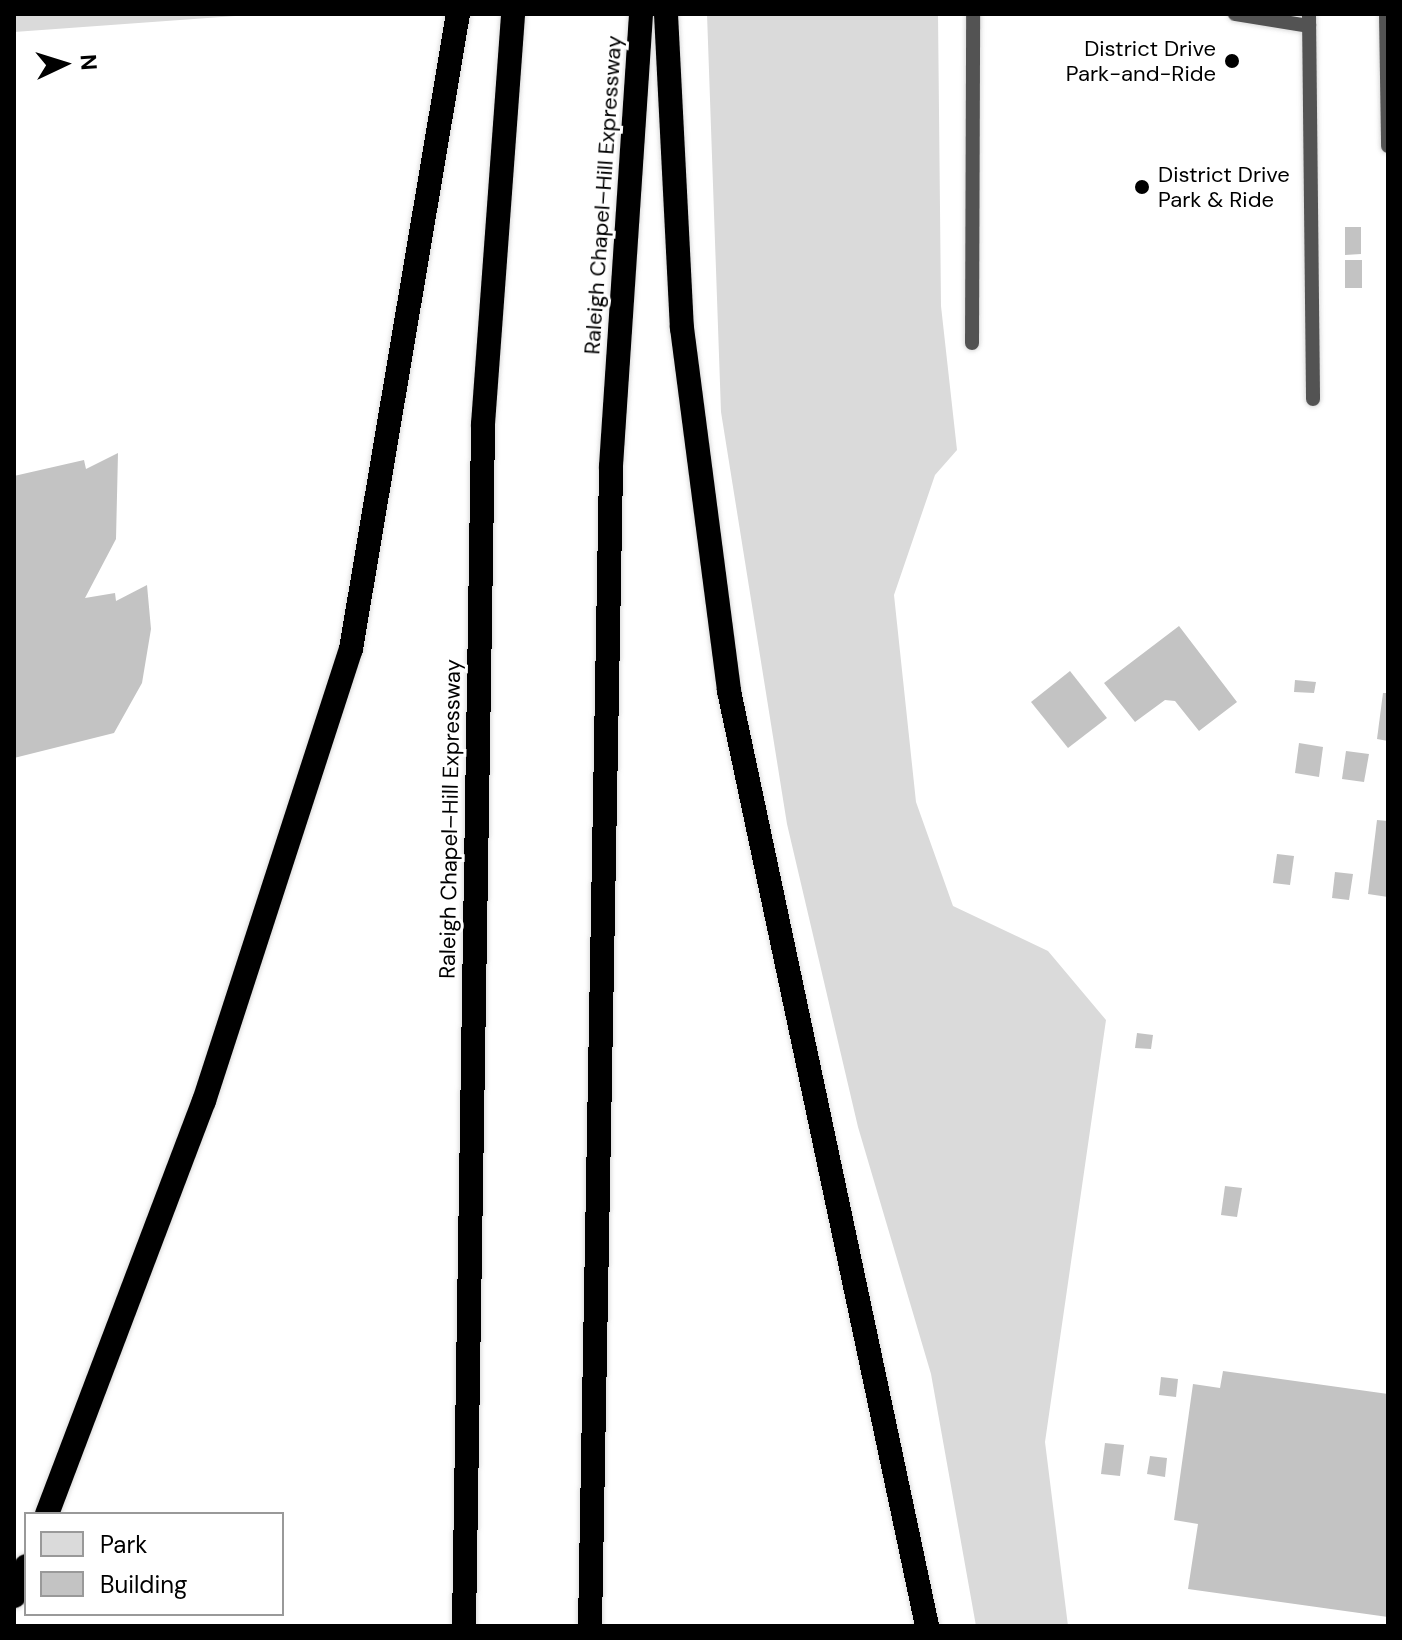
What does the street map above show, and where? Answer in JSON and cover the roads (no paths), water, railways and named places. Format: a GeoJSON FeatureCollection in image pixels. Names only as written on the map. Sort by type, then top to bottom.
{"type":"FeatureCollection","features":[{"type":"Feature","properties":{"kind":"highway"},"geometry":{"type":"LineString","coordinates":[[48,1512],[204,1101],[351,649],[458,14]]}},
{"type":"Feature","properties":{"kind":"highway","name":"Raleigh Chapel–Hill Expressway"},"geometry":{"type":"LineString","coordinates":[[464,1626],[483,424],[513,14]]}},
{"type":"Feature","properties":{"kind":"highway","name":"Raleigh Chapel–Hill Expressway"},"geometry":{"type":"LineString","coordinates":[[590,1626],[611,466],[641,14]]}},
{"type":"Feature","properties":{"kind":"highway"},"geometry":{"type":"LineString","coordinates":[[666,14],[682,328],[729,691],[927,1626]]}},
{"type":"Feature","properties":{"kind":"highway"},"geometry":{"type":"LineString","coordinates":[[14,1596],[24,1571]]}},
{"type":"Feature","properties":{"kind":"lane"},"geometry":{"type":"LineString","coordinates":[[972,343],[973,14]]}},
{"type":"Feature","properties":{"kind":"lane"},"geometry":{"type":"LineString","coordinates":[[1235,14],[1309,20],[1313,399]]}},
{"type":"Feature","properties":{"kind":"lane"},"geometry":{"type":"LineString","coordinates":[[1386,14],[1388,146]]}},
{"type":"Feature","properties":{"kind":"place","name":"District Drive Park-and-Ride"},"geometry":{"type":"Point","coordinates":[1232,61]}},
{"type":"Feature","properties":{"kind":"place","name":"District Drive Park & Ride"},"geometry":{"type":"Point","coordinates":[1142,187]}}]}
